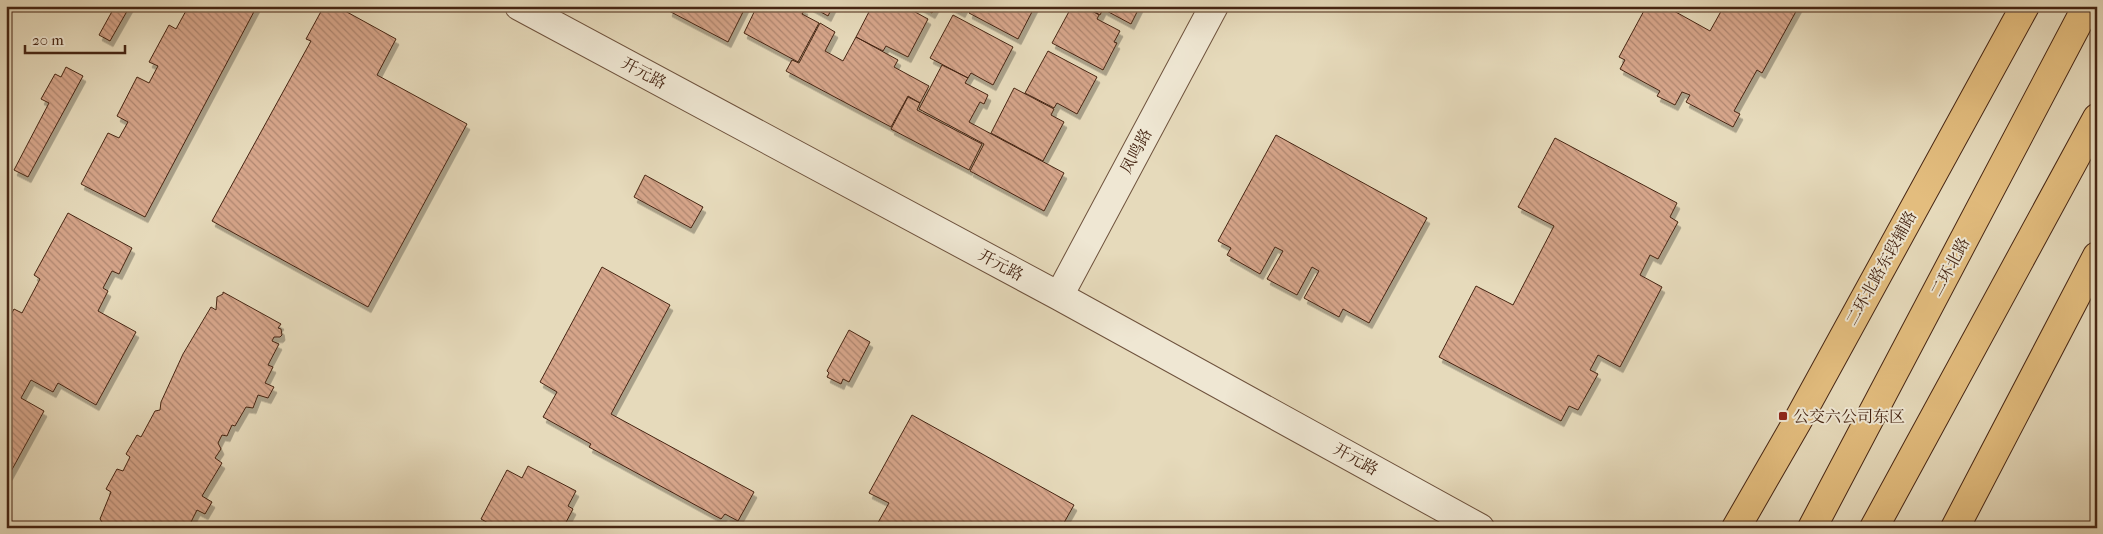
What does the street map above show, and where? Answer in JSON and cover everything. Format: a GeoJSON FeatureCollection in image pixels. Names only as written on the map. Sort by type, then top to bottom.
{"type":"FeatureCollection","features":[{"type":"Feature","properties":{"kind":"main road","name":"二环北路东段辅路"},"geometry":{"type":"LineString","coordinates":[[1736,528],[1797,422],[2025,6]]}},
{"type":"Feature","properties":{"kind":"main road","name":"二环北路"},"geometry":{"type":"LineString","coordinates":[[1812,528],[2087,6]]}},
{"type":"Feature","properties":{"kind":"main road"},"geometry":{"type":"LineString","coordinates":[[1874,528],[2097,118]]}},
{"type":"Feature","properties":{"kind":"main road"},"geometry":{"type":"LineString","coordinates":[[1955,528],[2097,256]]}},
{"type":"Feature","properties":{"kind":"street","name":"开元路"},"geometry":{"type":"LineString","coordinates":[[519,6],[1059,296],[1480,528]]}},
{"type":"Feature","properties":{"kind":"street","name":"凤鸣路"},"geometry":{"type":"LineString","coordinates":[[1059,296],[1214,6]]}},
{"type":"Feature","properties":{"kind":"building"},"geometry":{"type":"Polygon","coordinates":[[[115,6],[130,6],[110,41],[99,35],[115,6]]]}},
{"type":"Feature","properties":{"kind":"building"},"geometry":{"type":"Polygon","coordinates":[[[182,6],[257,6],[145,217],[81,184],[108,133],[119,138],[128,122],[117,116],[137,77],[149,83],[158,66],[149,62],[169,25],[176,29],[187,9],[182,6]]]}},
{"type":"Feature","properties":{"kind":"building"},"geometry":{"type":"Polygon","coordinates":[[[324,6],[336,6],[396,39],[377,75],[467,124],[368,307],[212,221],[311,41],[306,39],[324,6]]]}},
{"type":"Feature","properties":{"kind":"building"},"geometry":{"type":"Polygon","coordinates":[[[671,6],[746,6],[728,42],[669,11],[671,6]]]}},
{"type":"Feature","properties":{"kind":"building"},"geometry":{"type":"Polygon","coordinates":[[[757,6],[799,6],[805,9],[802,14],[819,23],[798,62],[744,33],[757,6]]]}},
{"type":"Feature","properties":{"kind":"building"},"geometry":{"type":"Polygon","coordinates":[[[810,6],[833,6],[828,16],[810,6]]]}},
{"type":"Feature","properties":{"kind":"building"},"geometry":{"type":"Polygon","coordinates":[[[872,6],[904,6],[928,19],[908,57],[886,46],[883,51],[856,37],[872,6]]]}},
{"type":"Feature","properties":{"kind":"building"},"geometry":{"type":"Polygon","coordinates":[[[920,6],[936,6],[932,13],[920,6]]]}},
{"type":"Feature","properties":{"kind":"building"},"geometry":{"type":"Polygon","coordinates":[[[951,6],[965,6],[962,12],[951,6]]]}},
{"type":"Feature","properties":{"kind":"building"},"geometry":{"type":"Polygon","coordinates":[[[972,6],[1035,6],[1018,39],[969,13],[972,6]]]}},
{"type":"Feature","properties":{"kind":"building"},"geometry":{"type":"Polygon","coordinates":[[[1072,6],[1083,6],[1099,15],[1097,19],[1120,31],[1114,42],[1117,43],[1103,70],[1052,43],[1072,6]]]}},
{"type":"Feature","properties":{"kind":"building"},"geometry":{"type":"Polygon","coordinates":[[[1085,6],[1140,6],[1131,24],[1103,9],[1100,15],[1085,6]]]}},
{"type":"Feature","properties":{"kind":"building"},"geometry":{"type":"Polygon","coordinates":[[[1654,6],[1665,6],[1710,31],[1724,6],[1799,6],[1762,73],[1757,70],[1734,111],[1740,114],[1733,127],[1686,102],[1690,95],[1682,92],[1675,105],[1657,96],[1660,91],[1620,69],[1625,60],[1619,57],[1646,7],[1652,10],[1654,6]]]}},
{"type":"Feature","properties":{"kind":"building"},"geometry":{"type":"Polygon","coordinates":[[[953,15],[1013,47],[993,85],[971,73],[968,78],[930,58],[953,15]]]}},
{"type":"Feature","properties":{"kind":"building"},"geometry":{"type":"Polygon","coordinates":[[[820,23],[835,32],[825,51],[843,61],[856,37],[898,60],[894,67],[929,86],[920,103],[908,96],[891,127],[786,71],[792,60],[799,63],[820,23]]]}},
{"type":"Feature","properties":{"kind":"building"},"geometry":{"type":"Polygon","coordinates":[[[1048,51],[1097,77],[1077,114],[1057,103],[1054,108],[1025,93],[1048,51]]]}},
{"type":"Feature","properties":{"kind":"building"},"geometry":{"type":"Polygon","coordinates":[[[942,65],[968,78],[965,83],[988,95],[984,104],[980,102],[969,122],[1064,173],[1044,211],[970,171],[984,144],[919,109],[942,65]]]}},
{"type":"Feature","properties":{"kind":"building"},"geometry":{"type":"Polygon","coordinates":[[[66,67],[83,76],[28,177],[14,170],[49,103],[41,99],[55,74],[61,77],[66,67]]]}},
{"type":"Feature","properties":{"kind":"building"},"geometry":{"type":"Polygon","coordinates":[[[1014,88],[1054,109],[1051,115],[1064,122],[1043,161],[991,133],[1014,88]]]}},
{"type":"Feature","properties":{"kind":"building"},"geometry":{"type":"Polygon","coordinates":[[[908,97],[920,103],[917,110],[982,144],[969,170],[891,129],[908,97]]]}},
{"type":"Feature","properties":{"kind":"building"},"geometry":{"type":"Polygon","coordinates":[[[1276,135],[1427,218],[1369,323],[1343,309],[1339,317],[1304,298],[1319,271],[1312,267],[1297,295],[1267,279],[1283,251],[1275,247],[1260,274],[1227,255],[1231,248],[1218,241],[1276,135]]]}},
{"type":"Feature","properties":{"kind":"building"},"geometry":{"type":"Polygon","coordinates":[[[1555,138],[1677,203],[1670,217],[1678,222],[1658,259],[1650,255],[1640,275],[1662,287],[1620,367],[1598,355],[1590,370],[1598,374],[1578,410],[1569,406],[1561,421],[1439,357],[1476,286],[1513,305],[1554,226],[1518,207],[1555,138]]]}},
{"type":"Feature","properties":{"kind":"building"},"geometry":{"type":"Polygon","coordinates":[[[645,175],[703,207],[691,228],[634,197],[645,175]]]}},
{"type":"Feature","properties":{"kind":"building"},"geometry":{"type":"Polygon","coordinates":[[[68,213],[132,248],[119,274],[112,271],[103,288],[108,291],[98,311],[136,332],[96,405],[58,383],[53,392],[31,380],[21,398],[44,411],[9,475],[6,473],[6,324],[14,309],[22,313],[40,279],[34,275],[68,213]]]}},
{"type":"Feature","properties":{"kind":"building"},"geometry":{"type":"Polygon","coordinates":[[[602,267],[670,305],[611,414],[754,492],[738,521],[725,514],[721,519],[589,447],[591,444],[543,417],[557,392],[540,382],[602,267]]]}},
{"type":"Feature","properties":{"kind":"building"},"geometry":{"type":"Polygon","coordinates":[[[223,292],[281,324],[278,328],[281,329],[282,335],[274,337],[272,341],[279,344],[268,365],[273,367],[265,383],[274,387],[268,398],[258,395],[253,408],[246,407],[235,426],[232,425],[227,436],[222,435],[218,443],[221,449],[215,458],[222,463],[202,496],[212,502],[205,514],[197,510],[189,526],[185,524],[183,528],[105,528],[100,525],[102,522],[100,519],[111,492],[106,489],[117,469],[123,471],[130,457],[126,454],[137,435],[141,437],[155,411],[160,410],[161,402],[183,354],[211,307],[216,310],[217,297],[223,294],[223,292]]]}},
{"type":"Feature","properties":{"kind":"building"},"geometry":{"type":"Polygon","coordinates":[[[849,330],[870,342],[849,382],[843,379],[841,384],[827,377],[829,373],[827,371],[849,330]]]}},
{"type":"Feature","properties":{"kind":"building"},"geometry":{"type":"Polygon","coordinates":[[[912,415],[1074,505],[1061,528],[875,528],[889,503],[869,493],[912,415]]]}},
{"type":"Feature","properties":{"kind":"building"},"geometry":{"type":"Polygon","coordinates":[[[528,466],[576,491],[568,506],[573,509],[563,528],[497,528],[481,519],[507,470],[522,478],[528,466]]]}},
{"type":"Feature","properties":{"kind":"place","name":"公交六公司东区"},"geometry":{"type":"Point","coordinates":[1783,416]}}]}
